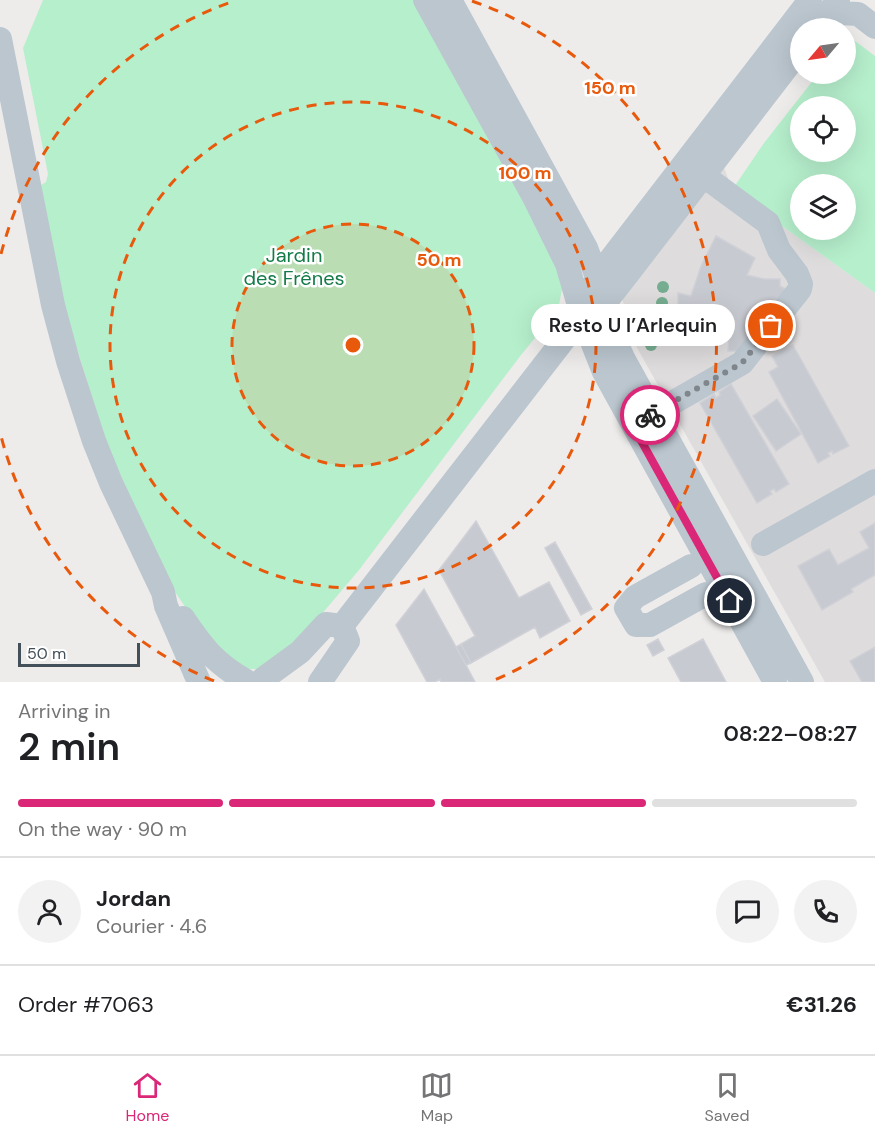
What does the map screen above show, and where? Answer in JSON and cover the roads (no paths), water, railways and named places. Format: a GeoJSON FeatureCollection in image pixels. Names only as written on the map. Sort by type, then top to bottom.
{"type":"FeatureCollection","features":[{"type":"Feature","properties":{"kind":"street"},"geometry":{"type":"LineString","coordinates":[[425,0],[534,197],[567,264],[582,316],[604,372],[775,682]]}},
{"type":"Feature","properties":{"kind":"street"},"geometry":{"type":"LineString","coordinates":[[450,0],[599,269],[609,326],[623,358],[802,682]]}},
{"type":"Feature","properties":{"kind":"street"},"geometry":{"type":"LineString","coordinates":[[342,626],[582,316],[599,269],[845,8]]}},
{"type":"Feature","properties":{"kind":"street"},"geometry":{"type":"LineString","coordinates":[[831,18],[845,8]]}},
{"type":"Feature","properties":{"kind":"street"},"geometry":{"type":"LineString","coordinates":[[0,39],[53,305],[68,362],[94,441],[111,483],[163,592],[166,606],[199,682]]}},
{"type":"Feature","properties":{"kind":"street"},"geometry":{"type":"LineString","coordinates":[[582,316],[604,304],[790,63]]}},
{"type":"Feature","properties":{"kind":"street"},"geometry":{"type":"LineString","coordinates":[[633,426],[742,363],[800,289],[801,284],[797,274],[779,250],[768,223],[704,176]]}},
{"type":"Feature","properties":{"kind":"street"},"geometry":{"type":"LineString","coordinates":[[567,264],[599,269]]}},
{"type":"Feature","properties":{"kind":"street"},"geometry":{"type":"LineString","coordinates":[[763,544],[875,481]]}},
{"type":"Feature","properties":{"kind":"street"},"geometry":{"type":"LineString","coordinates":[[691,566],[635,597],[626,608],[636,625],[650,625],[706,594]]}},
{"type":"Feature","properties":{"kind":"street"},"geometry":{"type":"LineString","coordinates":[[163,592],[175,604],[200,644],[219,664],[258,681],[300,652],[326,624],[342,626]]}},
{"type":"Feature","properties":{"kind":"street"},"geometry":{"type":"LineString","coordinates":[[320,682],[348,641],[342,626]]}},
{"type":"Feature","properties":{"kind":"place","name":"Resto U l’Arlequin"},"geometry":{"type":"Point","coordinates":[771,326]}},
{"type":"Feature","properties":{"kind":"park label","name":"Jardin des Frênes"},"geometry":{"type":"Point","coordinates":[294,266]}}]}
